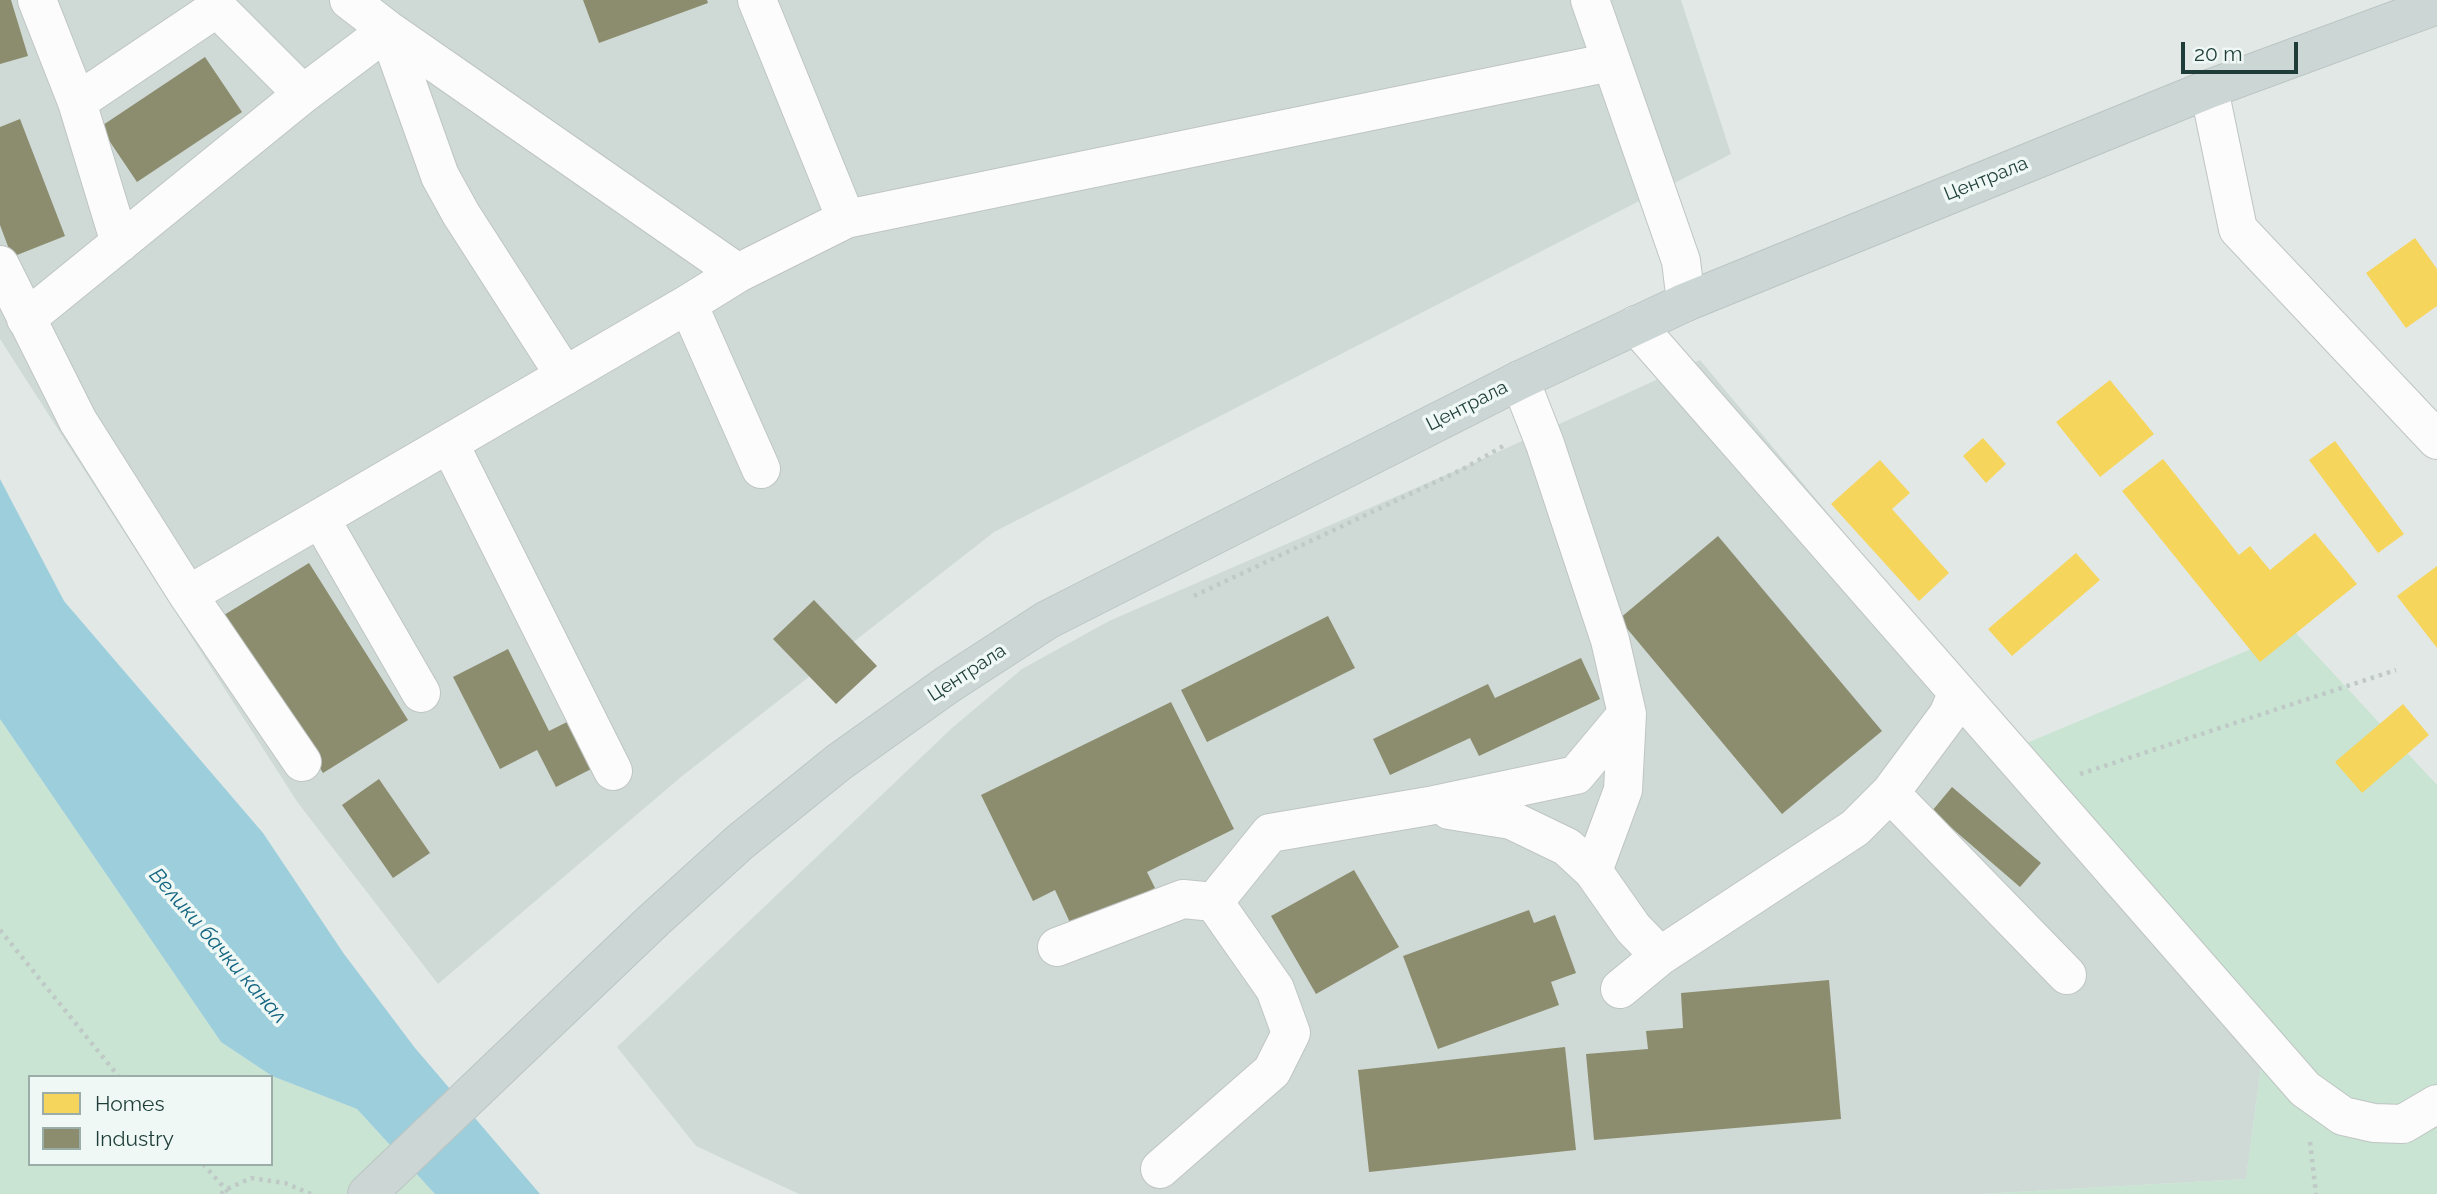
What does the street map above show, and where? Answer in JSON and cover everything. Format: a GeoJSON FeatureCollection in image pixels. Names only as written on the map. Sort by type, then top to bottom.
{"type":"FeatureCollection","features":[{"type":"Feature","properties":{"kind":"main road","name":"Централа"},"geometry":{"type":"LineString","coordinates":[[367,1194],[654,920],[740,842],[839,762],[947,685],[1047,620],[1520,380],[1686,302],[2209,89],[2437,5]]}},
{"type":"Feature","properties":{"kind":"lane"},"geometry":{"type":"LineString","coordinates":[[37,0],[76,102],[120,243]]}},
{"type":"Feature","properties":{"kind":"lane"},"geometry":{"type":"LineString","coordinates":[[349,0],[388,30],[738,273]]}},
{"type":"Feature","properties":{"kind":"lane"},"geometry":{"type":"LineString","coordinates":[[757,0],[846,219]]}},
{"type":"Feature","properties":{"kind":"lane"},"geometry":{"type":"LineString","coordinates":[[1590,0],[1681,261],[1686,302]]}},
{"type":"Feature","properties":{"kind":"lane"},"geometry":{"type":"LineString","coordinates":[[76,102],[217,8],[303,94]]}},
{"type":"Feature","properties":{"kind":"lane"},"geometry":{"type":"LineString","coordinates":[[26,319],[303,94],[388,30]]}},
{"type":"Feature","properties":{"kind":"lane"},"geometry":{"type":"LineString","coordinates":[[388,30],[440,176],[461,214],[565,376]]}},
{"type":"Feature","properties":{"kind":"lane"},"geometry":{"type":"LineString","coordinates":[[188,595],[738,273],[846,219],[1611,62]]}},
{"type":"Feature","properties":{"kind":"lane"},"geometry":{"type":"LineString","coordinates":[[2209,89],[2238,229],[2437,440]]}},
{"type":"Feature","properties":{"kind":"lane"},"geometry":{"type":"LineString","coordinates":[[0,265],[78,421],[188,595],[302,762]]}},
{"type":"Feature","properties":{"kind":"lane"},"geometry":{"type":"LineString","coordinates":[[688,304],[761,469]]}},
{"type":"Feature","properties":{"kind":"lane"},"geometry":{"type":"LineString","coordinates":[[1636,325],[2305,1089],[2343,1116],[2374,1123],[2403,1124],[2437,1104]]}},
{"type":"Feature","properties":{"kind":"lane"},"geometry":{"type":"LineString","coordinates":[[1520,380],[1610,640],[1627,714],[1623,790],[1594,871]]}},
{"type":"Feature","properties":{"kind":"lane"},"geometry":{"type":"LineString","coordinates":[[449,443],[612,771]]}},
{"type":"Feature","properties":{"kind":"lane"},"geometry":{"type":"LineString","coordinates":[[320,518],[421,692]]}},
{"type":"Feature","properties":{"kind":"lane"},"geometry":{"type":"LineString","coordinates":[[1620,989],[1660,956],[1855,828],[1890,793],[1948,715],[1957,694]]}},
{"type":"Feature","properties":{"kind":"lane"},"geometry":{"type":"LineString","coordinates":[[1214,902],[1270,834],[1429,806],[1576,775],[1627,714]]}},
{"type":"Feature","properties":{"kind":"lane"},"geometry":{"type":"LineString","coordinates":[[1890,793],[2067,975]]}},
{"type":"Feature","properties":{"kind":"lane"},"geometry":{"type":"LineString","coordinates":[[1429,806],[1511,820],[1567,847],[1594,871],[1633,928],[1660,956]]}},
{"type":"Feature","properties":{"kind":"lane"},"geometry":{"type":"LineString","coordinates":[[1057,947],[1183,899],[1214,902],[1275,989],[1292,1033],[1272,1071],[1160,1169]]}},
{"type":"Feature","properties":{"kind":"path"},"geometry":{"type":"LineString","coordinates":[[1194,596],[1463,470],[1538,427]]}},
{"type":"Feature","properties":{"kind":"path"},"geometry":{"type":"LineString","coordinates":[[2039,787],[2396,670]]}},
{"type":"Feature","properties":{"kind":"path"},"geometry":{"type":"LineString","coordinates":[[0,930],[117,1075]]}},
{"type":"Feature","properties":{"kind":"path"},"geometry":{"type":"LineString","coordinates":[[205,1166],[228,1191]]}},
{"type":"Feature","properties":{"kind":"path"},"geometry":{"type":"LineString","coordinates":[[221,1194],[251,1178],[285,1183],[312,1194]]}},
{"type":"Feature","properties":{"kind":"shaded area"},"geometry":{"type":"Polygon","coordinates":[[[0,0],[1681,0],[1731,154],[994,532],[681,777],[438,984],[298,803],[0,339],[0,0]]]}},
{"type":"Feature","properties":{"kind":"shaded area"},"geometry":{"type":"Polygon","coordinates":[[[1700,360],[2265,1037],[2246,1179],[1980,1194],[799,1194],[696,1146],[617,1047],[952,728],[1022,669],[1109,621],[1478,461],[1700,360]]]}},
{"type":"Feature","properties":{"kind":"green space"},"geometry":{"type":"Polygon","coordinates":[[[2294,631],[2437,785],[2437,1194],[1980,1194],[2246,1179],[2265,1037],[2022,745],[2294,631]]]}},
{"type":"Feature","properties":{"kind":"green space"},"geometry":{"type":"Polygon","coordinates":[[[0,719],[221,1042],[270,1075],[28,1075],[28,1166],[273,1166],[273,1076],[357,1109],[435,1194],[0,1194],[0,719]]]}},
{"type":"Feature","properties":{"kind":"water","name":"Велики бачки канал"},"geometry":{"type":"Polygon","coordinates":[[[0,479],[64,601],[263,833],[344,954],[415,1048],[540,1194],[435,1194],[357,1109],[273,1076],[221,1042],[0,719],[0,479]]]}},
{"type":"Feature","properties":{"kind":"building: Homes"},"geometry":{"type":"Polygon","coordinates":[[[2415,238],[2437,269],[2437,306],[2406,328],[2366,273],[2415,238]]]}},
{"type":"Feature","properties":{"kind":"building: Homes"},"geometry":{"type":"Polygon","coordinates":[[[2110,380],[2154,434],[2100,477],[2056,422],[2110,380]]]}},
{"type":"Feature","properties":{"kind":"building: Homes"},"geometry":{"type":"Polygon","coordinates":[[[1983,438],[2006,464],[1986,483],[1963,456],[1983,438]]]}},
{"type":"Feature","properties":{"kind":"building: Homes"},"geometry":{"type":"Polygon","coordinates":[[[2335,441],[2404,534],[2378,553],[2309,460],[2335,441]]]}},
{"type":"Feature","properties":{"kind":"building: Homes"},"geometry":{"type":"Polygon","coordinates":[[[2163,459],[2239,555],[2250,546],[2270,570],[2315,533],[2357,584],[2260,662],[2122,491],[2163,459]]]}},
{"type":"Feature","properties":{"kind":"building: Homes"},"geometry":{"type":"Polygon","coordinates":[[[1880,460],[1910,493],[1892,509],[1949,573],[1919,601],[1831,504],[1880,460]]]}},
{"type":"Feature","properties":{"kind":"building: Homes"},"geometry":{"type":"Polygon","coordinates":[[[2076,553],[2100,580],[2012,656],[1988,629],[2076,553]]]}},
{"type":"Feature","properties":{"kind":"building: Homes"},"geometry":{"type":"Polygon","coordinates":[[[2437,566],[2437,648],[2397,596],[2437,566]]]}},
{"type":"Feature","properties":{"kind":"building: Homes"},"geometry":{"type":"Polygon","coordinates":[[[2403,704],[2429,735],[2362,793],[2335,762],[2403,704]]]}},
{"type":"Feature","properties":{"kind":"building: Industry"},"geometry":{"type":"Polygon","coordinates":[[[0,0],[11,0],[28,56],[0,64],[0,0]]]}},
{"type":"Feature","properties":{"kind":"building: Industry"},"geometry":{"type":"Polygon","coordinates":[[[583,0],[707,0],[708,3],[599,43],[583,0]]]}},
{"type":"Feature","properties":{"kind":"building: Industry"},"geometry":{"type":"Polygon","coordinates":[[[205,57],[242,112],[137,182],[100,127],[205,57]]]}},
{"type":"Feature","properties":{"kind":"building: Industry"},"geometry":{"type":"Polygon","coordinates":[[[20,119],[65,236],[12,257],[0,225],[0,127],[20,119]]]}},
{"type":"Feature","properties":{"kind":"building: Industry"},"geometry":{"type":"Polygon","coordinates":[[[1718,536],[1882,731],[1782,814],[1619,619],[1718,536]]]}},
{"type":"Feature","properties":{"kind":"building: Industry"},"geometry":{"type":"Polygon","coordinates":[[[309,563],[408,720],[323,773],[224,615],[309,563]]]}},
{"type":"Feature","properties":{"kind":"building: Industry"},"geometry":{"type":"Polygon","coordinates":[[[814,600],[877,666],[836,704],[773,639],[814,600]]]}},
{"type":"Feature","properties":{"kind":"building: Industry"},"geometry":{"type":"Polygon","coordinates":[[[1328,616],[1355,668],[1207,742],[1181,690],[1328,616]]]}},
{"type":"Feature","properties":{"kind":"building: Industry"},"geometry":{"type":"Polygon","coordinates":[[[508,649],[549,731],[573,719],[597,766],[556,787],[537,750],[500,769],[453,677],[508,649]]]}},
{"type":"Feature","properties":{"kind":"building: Industry"},"geometry":{"type":"Polygon","coordinates":[[[1581,658],[1600,699],[1479,756],[1470,738],[1390,775],[1373,739],[1488,684],[1495,698],[1581,658]]]}},
{"type":"Feature","properties":{"kind":"building: Industry"},"geometry":{"type":"Polygon","coordinates":[[[1171,702],[1234,829],[1147,872],[1155,888],[1073,929],[1055,890],[1033,901],[981,795],[1171,702]]]}},
{"type":"Feature","properties":{"kind":"building: Industry"},"geometry":{"type":"Polygon","coordinates":[[[379,779],[430,853],[393,878],[342,805],[379,779]]]}},
{"type":"Feature","properties":{"kind":"building: Industry"},"geometry":{"type":"Polygon","coordinates":[[[1952,787],[2041,863],[2020,887],[1932,811],[1952,787]]]}},
{"type":"Feature","properties":{"kind":"building: Industry"},"geometry":{"type":"Polygon","coordinates":[[[1354,870],[1399,947],[1316,994],[1271,916],[1354,870]]]}},
{"type":"Feature","properties":{"kind":"building: Industry"},"geometry":{"type":"Polygon","coordinates":[[[1529,910],[1534,923],[1555,915],[1576,973],[1551,982],[1559,1005],[1438,1049],[1403,956],[1529,910]]]}},
{"type":"Feature","properties":{"kind":"building: Industry"},"geometry":{"type":"Polygon","coordinates":[[[1829,980],[1841,1119],[1594,1140],[1586,1054],[1648,1049],[1646,1031],[1683,1028],[1681,993],[1829,980]]]}},
{"type":"Feature","properties":{"kind":"building: Industry"},"geometry":{"type":"Polygon","coordinates":[[[1565,1047],[1576,1150],[1369,1172],[1358,1070],[1565,1047]]]}}]}
